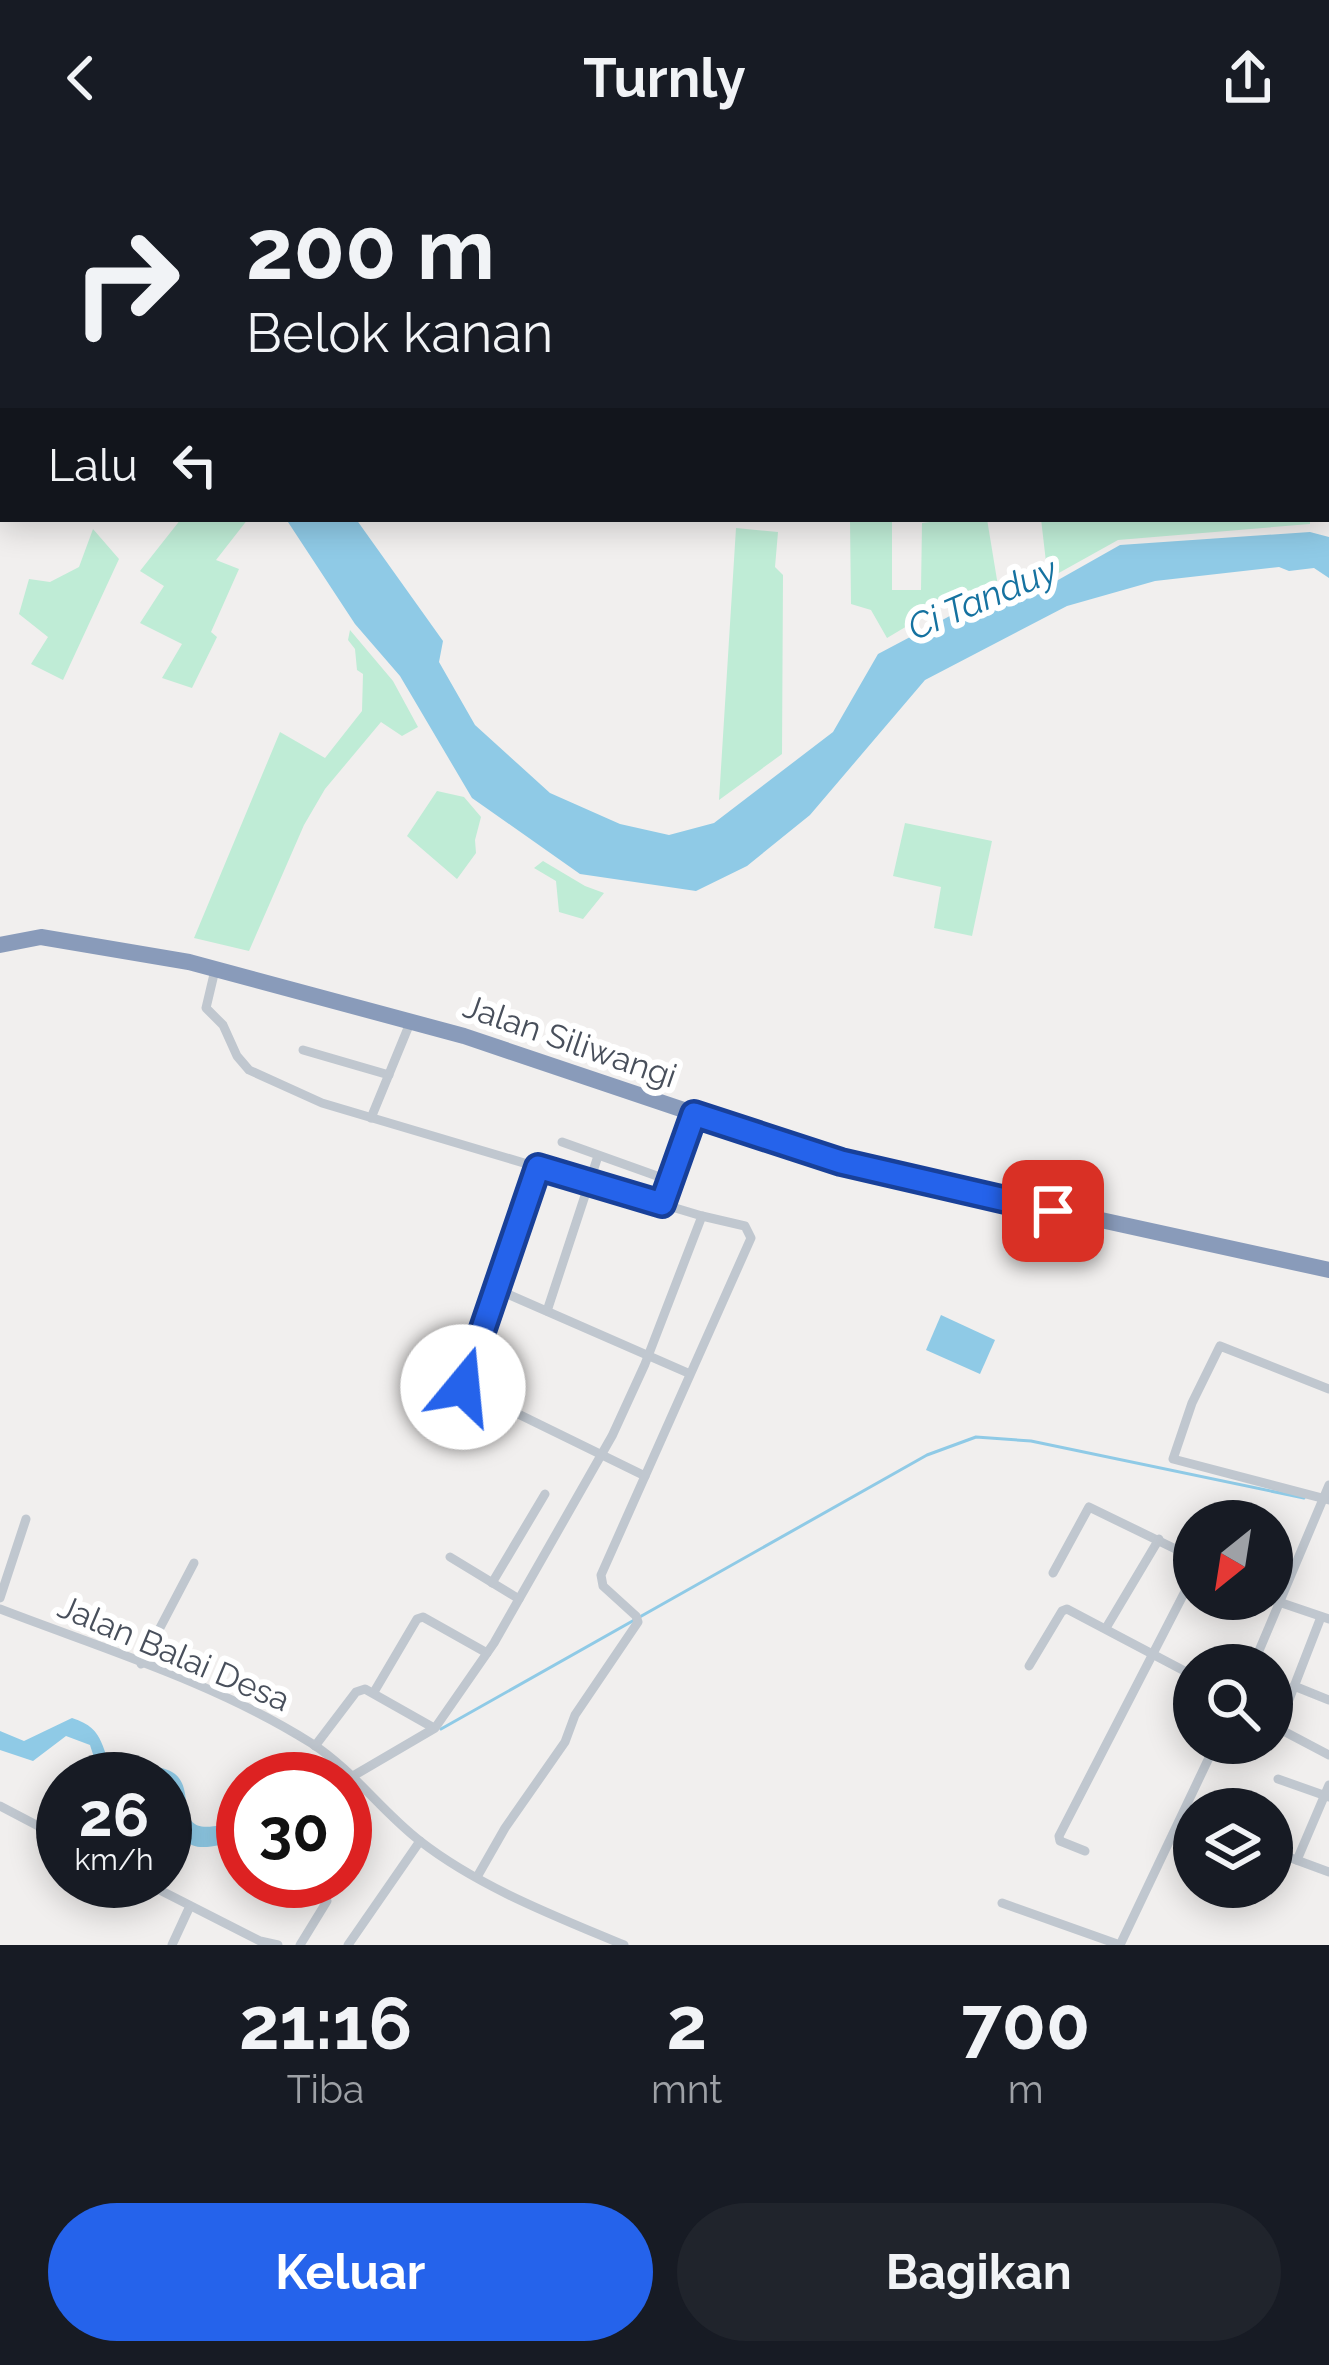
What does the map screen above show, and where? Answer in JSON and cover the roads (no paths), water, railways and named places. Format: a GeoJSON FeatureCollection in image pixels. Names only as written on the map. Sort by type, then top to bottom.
{"type":"FeatureCollection","features":[{"type":"Feature","properties":{"kind":"highway","name":"Jalan Siliwangi"},"geometry":{"type":"LineString","coordinates":[[0,944],[28,938],[64,940],[215,970],[411,1020],[841,1162],[1329,1270]]}},
{"type":"Feature","properties":{"kind":"street"},"geometry":{"type":"LineString","coordinates":[[215,970],[206,1008],[223,1025],[242,1065],[322,1103],[745,1226],[751,1232],[600,1580],[637,1619],[575,1714],[565,1742],[477,1877]]}},
{"type":"Feature","properties":{"kind":"street"},"geometry":{"type":"LineString","coordinates":[[371,1118],[411,1020]]}},
{"type":"Feature","properties":{"kind":"street"},"geometry":{"type":"LineString","coordinates":[[303,1050],[388,1075]]}},
{"type":"Feature","properties":{"kind":"street"},"geometry":{"type":"LineString","coordinates":[[662,1204],[694,1114]]}},
{"type":"Feature","properties":{"kind":"street"},"geometry":{"type":"LineString","coordinates":[[562,1142],[671,1181]]}},
{"type":"Feature","properties":{"kind":"street"},"geometry":{"type":"LineString","coordinates":[[547,1311],[598,1156]]}},
{"type":"Feature","properties":{"kind":"street"},"geometry":{"type":"LineString","coordinates":[[538,1167],[463,1387],[645,1476]]}},
{"type":"Feature","properties":{"kind":"street"},"geometry":{"type":"LineString","coordinates":[[372,1769],[435,1728],[487,1653],[602,1456],[648,1357],[702,1216]]}},
{"type":"Feature","properties":{"kind":"street"},"geometry":{"type":"LineString","coordinates":[[496,1288],[688,1373]]}},
{"type":"Feature","properties":{"kind":"street"},"geometry":{"type":"LineString","coordinates":[[1324,1502],[1173,1460],[1192,1403],[1220,1346],[1329,1389]]}},
{"type":"Feature","properties":{"kind":"street"},"geometry":{"type":"LineString","coordinates":[[1293,1565],[1329,1486]]}},
{"type":"Feature","properties":{"kind":"street"},"geometry":{"type":"LineString","coordinates":[[492,1583],[545,1494]]}},
{"type":"Feature","properties":{"kind":"street"},"geometry":{"type":"LineString","coordinates":[[1053,1573],[1089,1507],[1173,1547]]}},
{"type":"Feature","properties":{"kind":"street"},"geometry":{"type":"LineString","coordinates":[[0,1598],[26,1519]]}},
{"type":"Feature","properties":{"kind":"street"},"geometry":{"type":"LineString","coordinates":[[1106,1628],[1159,1539]]}},
{"type":"Feature","properties":{"kind":"street"},"geometry":{"type":"LineString","coordinates":[[450,1557],[519,1599]]}},
{"type":"Feature","properties":{"kind":"street"},"geometry":{"type":"LineString","coordinates":[[141,1664],[194,1563]]}},
{"type":"Feature","properties":{"kind":"street"},"geometry":{"type":"LineString","coordinates":[[1293,1608],[1325,1618],[1294,1686],[1329,1700]]}},
{"type":"Feature","properties":{"kind":"street","name":"Jalan Balai Desa"},"geometry":{"type":"LineString","coordinates":[[0,1609],[270,1719],[322,1752]]}},
{"type":"Feature","properties":{"kind":"street"},"geometry":{"type":"LineString","coordinates":[[1029,1666],[1064,1610],[1173,1664]]}},
{"type":"Feature","properties":{"kind":"street"},"geometry":{"type":"LineString","coordinates":[[374,1693],[417,1619],[423,1617],[487,1653]]}},
{"type":"Feature","properties":{"kind":"street"},"geometry":{"type":"LineString","coordinates":[[1085,1851],[1060,1841],[1059,1836],[1173,1617]]}},
{"type":"Feature","properties":{"kind":"street"},"geometry":{"type":"LineString","coordinates":[[315,1746],[356,1692],[365,1689],[435,1728]]}},
{"type":"Feature","properties":{"kind":"street"},"geometry":{"type":"LineString","coordinates":[[1293,1736],[1329,1755]]}},
{"type":"Feature","properties":{"kind":"street"},"geometry":{"type":"LineString","coordinates":[[1278,1779],[1328,1793],[1297,1860]]}},
{"type":"Feature","properties":{"kind":"street","name":"Jalan Balai Desa"},"geometry":{"type":"LineString","coordinates":[[372,1794],[420,1841],[477,1877],[624,1945]]}},
{"type":"Feature","properties":{"kind":"street"},"geometry":{"type":"LineString","coordinates":[[0,1806],[36,1825]]}},
{"type":"Feature","properties":{"kind":"street"},"geometry":{"type":"LineString","coordinates":[[1002,1903],[1120,1945],[1173,1831]]}},
{"type":"Feature","properties":{"kind":"street"},"geometry":{"type":"LineString","coordinates":[[348,1945],[420,1841]]}},
{"type":"Feature","properties":{"kind":"street"},"geometry":{"type":"LineString","coordinates":[[1293,1859],[1329,1872]]}},
{"type":"Feature","properties":{"kind":"street"},"geometry":{"type":"LineString","coordinates":[[192,1907],[267,1943]]}},
{"type":"Feature","properties":{"kind":"street"},"geometry":{"type":"LineString","coordinates":[[172,1945],[189,1908]]}},
{"type":"Feature","properties":{"kind":"street"},"geometry":{"type":"LineString","coordinates":[[300,1945],[322,1908]]}},
{"type":"Feature","properties":{"kind":"water"},"geometry":{"type":"Polygon","coordinates":[[[288,522],[358,522],[443,641],[439,662],[475,725],[550,793],[620,824],[669,835],[714,823],[833,732],[878,654],[980,600],[1051,584],[1120,545],[1310,532],[1329,537],[1329,578],[1314,568],[1289,571],[1279,567],[1155,581],[1067,606],[925,680],[810,815],[747,866],[696,891],[580,874],[472,798],[400,676],[355,624],[288,522]]]}},
{"type":"Feature","properties":{"kind":"water"},"geometry":{"type":"Polygon","coordinates":[[[941,1315],[995,1340],[980,1374],[926,1350],[941,1315]]]}},
{"type":"Feature","properties":{"kind":"water"},"geometry":{"type":"Polygon","coordinates":[[[72,1718],[92,1728],[104,1752],[92,1752],[90,1745],[66,1736],[45,1752],[36,1752],[33,1761],[0,1750],[0,1731],[24,1741],[72,1718]]]}},
{"type":"Feature","properties":{"kind":"water"},"geometry":{"type":"Polygon","coordinates":[[[192,1821],[216,1826],[216,1846],[195,1846],[192,1821]]]}},
{"type":"Feature","properties":{"kind":"waterway"},"geometry":{"type":"LineString","coordinates":[[441,1729],[927,1455],[976,1437],[1031,1441],[1304,1498]]}},
{"type":"Feature","properties":{"kind":"water label","name":"Ci Tanduy"},"geometry":{"type":"Point","coordinates":[982,598]}}]}
